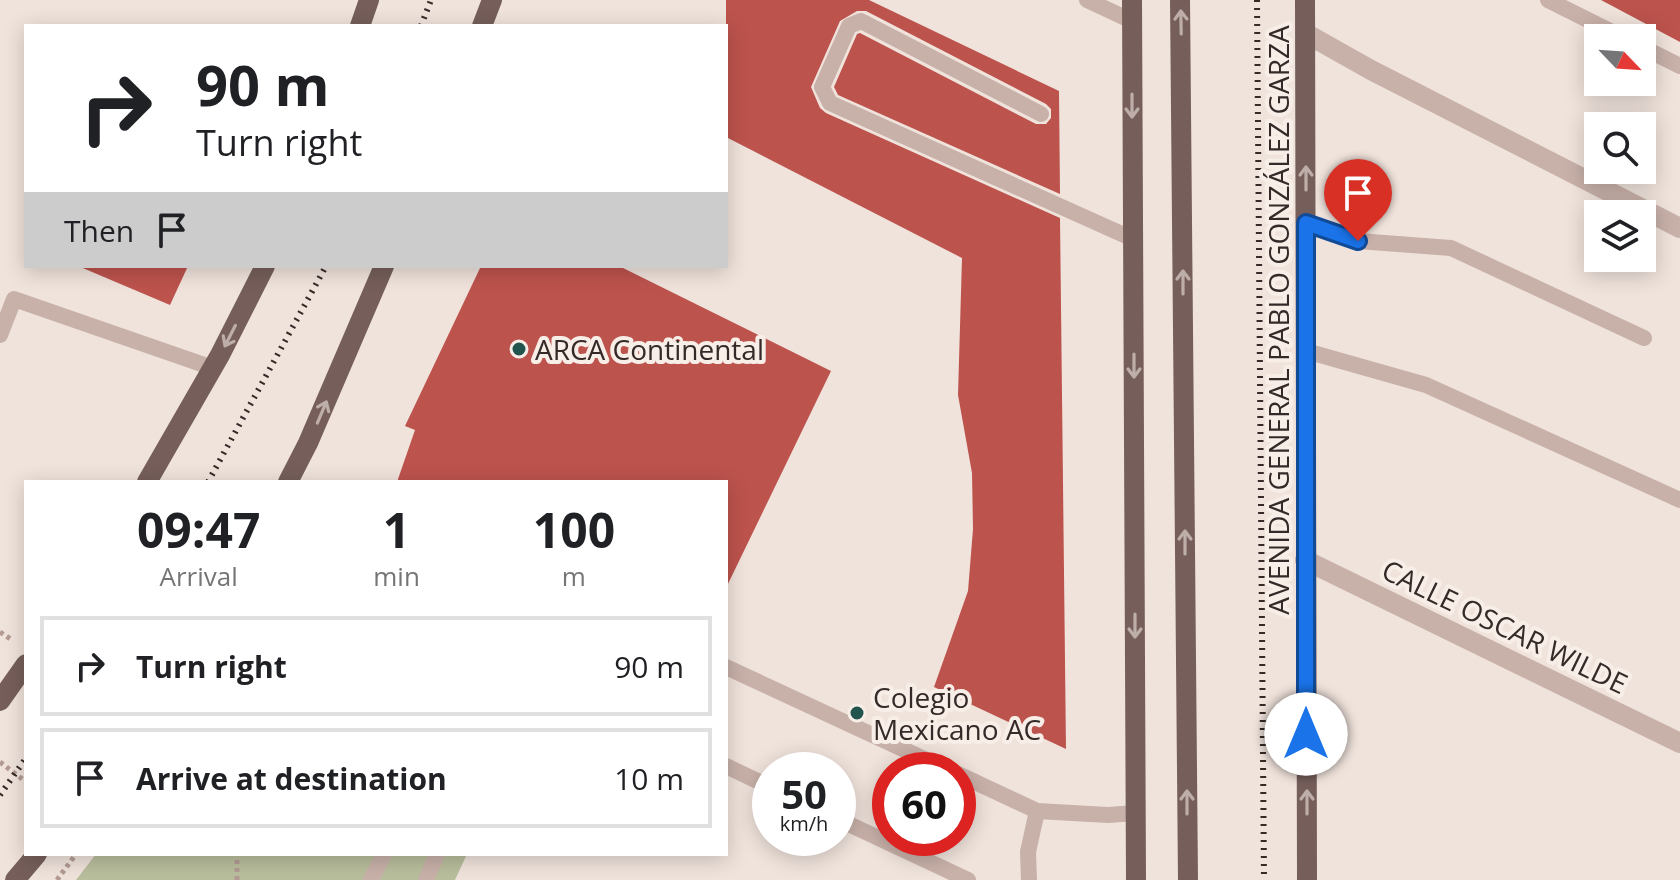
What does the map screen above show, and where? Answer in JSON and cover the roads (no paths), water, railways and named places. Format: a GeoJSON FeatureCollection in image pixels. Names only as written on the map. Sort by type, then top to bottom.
{"type":"FeatureCollection","features":[{"type":"Feature","properties":{"kind":"main road"},"geometry":{"type":"LineString","coordinates":[[361,24],[369,0]]}},
{"type":"Feature","properties":{"kind":"main road"},"geometry":{"type":"LineString","coordinates":[[483,24],[492,0]]}},
{"type":"Feature","properties":{"kind":"main road"},"geometry":{"type":"LineString","coordinates":[[1132,0],[1136,880]]}},
{"type":"Feature","properties":{"kind":"main road"},"geometry":{"type":"LineString","coordinates":[[1180,0],[1188,880]]}},
{"type":"Feature","properties":{"kind":"main road","name":"AVENIDA GENERAL PABLO GONZÁLEZ GARZA"},"geometry":{"type":"LineString","coordinates":[[1305,0],[1307,880]]}},
{"type":"Feature","properties":{"kind":"main road"},"geometry":{"type":"LineString","coordinates":[[148,480],[213,368],[264,268]]}},
{"type":"Feature","properties":{"kind":"main road"},"geometry":{"type":"LineString","coordinates":[[289,480],[383,268]]}},
{"type":"Feature","properties":{"kind":"main road"},"geometry":{"type":"LineString","coordinates":[[0,701],[24,667]]}},
{"type":"Feature","properties":{"kind":"main road"},"geometry":{"type":"LineString","coordinates":[[15,880],[35,856]]}},
{"type":"Feature","properties":{"kind":"street"},"geometry":{"type":"LineString","coordinates":[[1307,34],[1371,70],[1680,228]]}},
{"type":"Feature","properties":{"kind":"street","name":"CALLE OSCAR WILDE"},"geometry":{"type":"LineString","coordinates":[[1305,560],[1680,743]]}},
{"type":"Feature","properties":{"kind":"lane"},"geometry":{"type":"LineString","coordinates":[[1087,0],[1132,21]]}},
{"type":"Feature","properties":{"kind":"lane"},"geometry":{"type":"LineString","coordinates":[[1548,0],[1596,24]]}},
{"type":"Feature","properties":{"kind":"lane"},"geometry":{"type":"LineString","coordinates":[[1041,114],[861,21],[849,26],[822,87],[830,103],[1133,239]]}},
{"type":"Feature","properties":{"kind":"lane"},"geometry":{"type":"LineString","coordinates":[[1656,54],[1680,66]]}},
{"type":"Feature","properties":{"kind":"lane"},"geometry":{"type":"LineString","coordinates":[[1306,223],[1358,241],[1451,248],[1644,338]]}},
{"type":"Feature","properties":{"kind":"lane"},"geometry":{"type":"LineString","coordinates":[[0,335],[14,299],[213,368]]}},
{"type":"Feature","properties":{"kind":"lane"},"geometry":{"type":"LineString","coordinates":[[1306,351],[1426,385],[1680,500]]}},
{"type":"Feature","properties":{"kind":"lane"},"geometry":{"type":"LineString","coordinates":[[728,668],[909,752]]}},
{"type":"Feature","properties":{"kind":"lane"},"geometry":{"type":"LineString","coordinates":[[728,767],[752,778]]}},
{"type":"Feature","properties":{"kind":"lane"},"geometry":{"type":"LineString","coordinates":[[976,782],[1037,811],[1108,815],[1136,813]]}},
{"type":"Feature","properties":{"kind":"lane"},"geometry":{"type":"LineString","coordinates":[[1029,880],[1028,852],[1037,811]]}},
{"type":"Feature","properties":{"kind":"lane"},"geometry":{"type":"LineString","coordinates":[[856,827],[968,880]]}},
{"type":"Feature","properties":{"kind":"lane"},"geometry":{"type":"LineString","coordinates":[[371,880],[383,856]]}},
{"type":"Feature","properties":{"kind":"lane"},"geometry":{"type":"LineString","coordinates":[[426,880],[436,856]]}},
{"type":"Feature","properties":{"kind":"railway"},"geometry":{"type":"LineString","coordinates":[[422,24],[431,0]]}},
{"type":"Feature","properties":{"kind":"railway"},"geometry":{"type":"LineString","coordinates":[[1257,0],[1264,880]]}},
{"type":"Feature","properties":{"kind":"railway"},"geometry":{"type":"LineString","coordinates":[[209,480],[325,268]]}},
{"type":"Feature","properties":{"kind":"railway"},"geometry":{"type":"LineString","coordinates":[[0,795],[24,761]]}},
{"type":"Feature","properties":{"kind":"place","name":"ARCA Continental"},"geometry":{"type":"Point","coordinates":[519,349]}},
{"type":"Feature","properties":{"kind":"place","name":"Colegio Mexicano AC"},"geometry":{"type":"Point","coordinates":[857,713]}}]}
